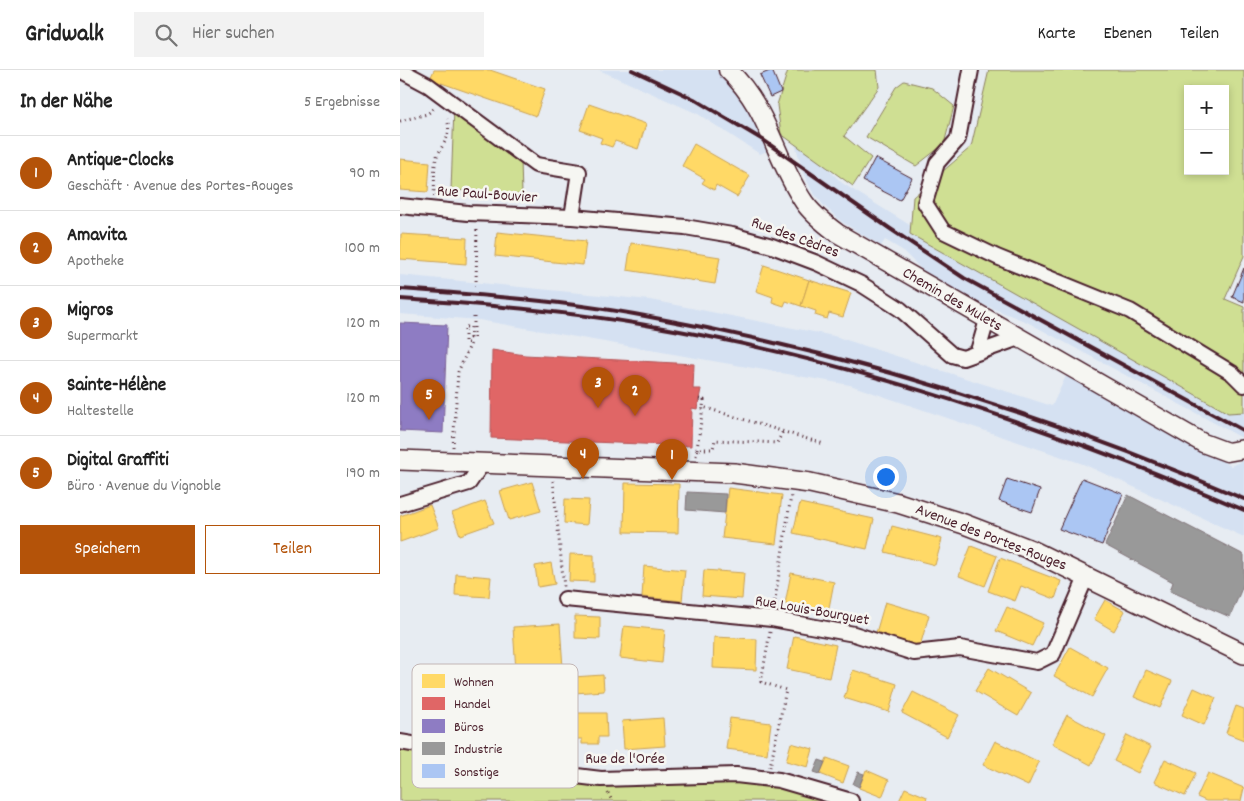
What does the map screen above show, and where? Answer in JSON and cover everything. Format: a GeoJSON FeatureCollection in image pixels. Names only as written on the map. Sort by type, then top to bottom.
{"type":"FeatureCollection","features":[{"type":"Feature","properties":{"kind":"main road","name":"Avenue des Portes-Rouges"},"geometry":{"type":"LineString","coordinates":[[400,460],[734,473],[810,483],[898,503],[964,524],[1029,549],[1087,575],[1244,654]]}},
{"type":"Feature","properties":{"kind":"street"},"geometry":{"type":"LineString","coordinates":[[400,70],[428,85],[443,102],[536,165],[578,172],[572,217]]}},
{"type":"Feature","properties":{"kind":"street","name":"Chemin des Mulets"},"geometry":{"type":"LineString","coordinates":[[728,70],[745,88],[762,115],[795,186],[814,214],[857,246],[1212,447],[1227,452],[1244,449]]}},
{"type":"Feature","properties":{"kind":"street"},"geometry":{"type":"LineString","coordinates":[[971,70],[958,139],[937,163],[925,203],[942,231],[997,257],[1130,311],[1232,373],[1244,385]]}},
{"type":"Feature","properties":{"kind":"street","name":"Rue Paul-Bouvier"},"geometry":{"type":"LineString","coordinates":[[400,206],[468,213],[572,217]]}},
{"type":"Feature","properties":{"kind":"street","name":"Rue des Cèdres"},"geometry":{"type":"LineString","coordinates":[[572,217],[685,227],[732,235],[772,246],[838,272],[882,296],[952,355],[963,358],[978,351],[1019,338]]}},
{"type":"Feature","properties":{"kind":"street"},"geometry":{"type":"LineString","coordinates":[[978,351],[987,320]]}},
{"type":"Feature","properties":{"kind":"street"},"geometry":{"type":"LineString","coordinates":[[400,504],[469,483],[482,464]]}},
{"type":"Feature","properties":{"kind":"street","name":"Rue Louis-Bourguet"},"geometry":{"type":"LineString","coordinates":[[565,599],[772,619],[854,634],[914,653],[960,648],[1037,662],[1053,654],[1087,575]]}},
{"type":"Feature","properties":{"kind":"street","name":"Rue de l'Orée"},"geometry":{"type":"LineString","coordinates":[[578,776],[601,779],[736,774],[779,780],[851,801]]}},
{"type":"Feature","properties":{"kind":"path"},"geometry":{"type":"LineString","coordinates":[[400,121],[427,114],[443,102],[448,120],[448,136],[444,148],[437,157],[434,197]]}},
{"type":"Feature","properties":{"kind":"path"},"geometry":{"type":"LineString","coordinates":[[476,286],[478,223]]}},
{"type":"Feature","properties":{"kind":"path"},"geometry":{"type":"LineString","coordinates":[[453,448],[458,372],[471,344],[465,343],[465,327],[471,327],[470,338],[474,338],[474,316]]}},
{"type":"Feature","properties":{"kind":"path"},"geometry":{"type":"LineString","coordinates":[[696,456],[704,400],[699,399]]}},
{"type":"Feature","properties":{"kind":"path"},"geometry":{"type":"LineString","coordinates":[[703,407],[824,444]]}},
{"type":"Feature","properties":{"kind":"path"},"geometry":{"type":"LineString","coordinates":[[697,449],[713,449],[715,440],[777,443],[783,431]]}},
{"type":"Feature","properties":{"kind":"path"},"geometry":{"type":"LineString","coordinates":[[553,478],[565,599]]}},
{"type":"Feature","properties":{"kind":"shaded area"},"geometry":{"type":"Polygon","coordinates":[[[599,70],[716,70],[745,103],[767,151],[760,154],[698,114],[599,70]]]}},
{"type":"Feature","properties":{"kind":"shaded area"},"geometry":{"type":"Polygon","coordinates":[[[791,130],[842,183],[1000,281],[1244,407],[1244,439],[1027,322],[979,303],[924,272],[902,250],[885,240],[881,246],[842,222],[824,206],[812,191],[804,175],[791,130]]]}},
{"type":"Feature","properties":{"kind":"shaded area"},"geometry":{"type":"Polygon","coordinates":[[[400,275],[650,300],[834,336],[1052,406],[1066,376],[1231,466],[1244,460],[1244,537],[1083,464],[850,385],[479,320],[400,314],[400,275]]]}},
{"type":"Feature","properties":{"kind":"green space"},"geometry":{"type":"Polygon","coordinates":[[[788,70],[877,70],[879,87],[844,136],[871,158],[853,186],[781,134],[777,105],[788,70]]]}},
{"type":"Feature","properties":{"kind":"green space"},"geometry":{"type":"Polygon","coordinates":[[[989,70],[1244,70],[1244,256],[1225,299],[1244,307],[1244,412],[1228,413],[910,234],[913,197],[971,147],[989,70]]]}},
{"type":"Feature","properties":{"kind":"green space"},"geometry":{"type":"Polygon","coordinates":[[[904,81],[932,88],[954,106],[944,144],[916,166],[866,137],[896,87],[904,81]]]}},
{"type":"Feature","properties":{"kind":"green space"},"geometry":{"type":"Polygon","coordinates":[[[454,108],[521,160],[522,195],[451,190],[454,108]]]}},
{"type":"Feature","properties":{"kind":"green space"},"geometry":{"type":"Polygon","coordinates":[[[400,742],[412,744],[412,788],[578,788],[578,773],[736,775],[851,801],[400,801],[400,742]]]}},
{"type":"Feature","properties":{"kind":"building: Wohnen"},"geometry":{"type":"Polygon","coordinates":[[[434,70],[490,70],[545,89],[536,116],[430,79],[434,70]]]}},
{"type":"Feature","properties":{"kind":"building: Wohnen"},"geometry":{"type":"Polygon","coordinates":[[[589,104],[646,124],[638,149],[615,141],[612,147],[600,143],[602,138],[580,130],[589,104]]]}},
{"type":"Feature","properties":{"kind":"building: Wohnen"},"geometry":{"type":"Polygon","coordinates":[[[694,144],[750,176],[737,197],[716,185],[714,190],[702,183],[705,179],[682,166],[694,144]]]}},
{"type":"Feature","properties":{"kind":"building: Wohnen"},"geometry":{"type":"Polygon","coordinates":[[[400,159],[430,162],[428,192],[400,190],[400,159]]]}},
{"type":"Feature","properties":{"kind":"building: Wohnen"},"geometry":{"type":"Polygon","coordinates":[[[497,232],[586,241],[583,265],[495,256],[497,232]]]}},
{"type":"Feature","properties":{"kind":"building: Wohnen"},"geometry":{"type":"Polygon","coordinates":[[[401,234],[467,238],[466,264],[400,259],[401,234]]]}},
{"type":"Feature","properties":{"kind":"building: Wohnen"},"geometry":{"type":"Polygon","coordinates":[[[631,243],[720,257],[715,284],[627,270],[631,243]]]}},
{"type":"Feature","properties":{"kind":"building: Wohnen"},"geometry":{"type":"Polygon","coordinates":[[[764,265],[809,280],[801,306],[786,301],[784,306],[772,302],[773,297],[756,291],[764,265]]]}},
{"type":"Feature","properties":{"kind":"building: Wohnen"},"geometry":{"type":"Polygon","coordinates":[[[809,280],[851,293],[843,317],[829,313],[827,319],[815,315],[816,311],[801,306],[809,280]]]}},
{"type":"Feature","properties":{"kind":"building: Wohnen"},"geometry":{"type":"Polygon","coordinates":[[[532,482],[541,511],[509,520],[500,491],[532,482]]]}},
{"type":"Feature","properties":{"kind":"building: Wohnen"},"geometry":{"type":"Polygon","coordinates":[[[625,483],[679,484],[678,533],[624,532],[625,483]]]}},
{"type":"Feature","properties":{"kind":"building: Wohnen"},"geometry":{"type":"Polygon","coordinates":[[[728,488],[782,495],[776,544],[722,538],[728,488]]]}},
{"type":"Feature","properties":{"kind":"building: Wohnen"},"geometry":{"type":"Polygon","coordinates":[[[565,499],[589,500],[587,525],[564,523],[565,499]]]}},
{"type":"Feature","properties":{"kind":"building: Wohnen"},"geometry":{"type":"Polygon","coordinates":[[[485,501],[494,523],[460,535],[452,513],[485,501]]]}},
{"type":"Feature","properties":{"kind":"building: Wohnen"},"geometry":{"type":"Polygon","coordinates":[[[800,503],[874,519],[867,549],[793,533],[800,503]]]}},
{"type":"Feature","properties":{"kind":"building: Wohnen"},"geometry":{"type":"Polygon","coordinates":[[[430,505],[439,528],[400,542],[400,516],[430,505]]]}},
{"type":"Feature","properties":{"kind":"building: Wohnen"},"geometry":{"type":"Polygon","coordinates":[[[892,526],[942,539],[935,565],[885,552],[892,526]]]}},
{"type":"Feature","properties":{"kind":"building: Wohnen"},"geometry":{"type":"Polygon","coordinates":[[[971,546],[997,556],[985,586],[959,576],[971,546]]]}},
{"type":"Feature","properties":{"kind":"building: Wohnen"},"geometry":{"type":"Polygon","coordinates":[[[570,554],[594,555],[594,582],[569,581],[570,554]]]}},
{"type":"Feature","properties":{"kind":"building: Wohnen"},"geometry":{"type":"Polygon","coordinates":[[[1000,558],[1061,581],[1055,599],[1021,586],[1015,601],[988,591],[1000,558]]]}},
{"type":"Feature","properties":{"kind":"building: Wohnen"},"geometry":{"type":"Polygon","coordinates":[[[551,563],[555,584],[538,587],[535,566],[551,563]]]}},
{"type":"Feature","properties":{"kind":"building: Wohnen"},"geometry":{"type":"Polygon","coordinates":[[[644,566],[685,570],[682,601],[642,597],[644,566]]]}},
{"type":"Feature","properties":{"kind":"building: Wohnen"},"geometry":{"type":"Polygon","coordinates":[[[704,570],[744,573],[742,599],[702,596],[704,570]]]}},
{"type":"Feature","properties":{"kind":"building: Wohnen"},"geometry":{"type":"Polygon","coordinates":[[[791,573],[834,582],[828,613],[785,604],[791,573]]]}},
{"type":"Feature","properties":{"kind":"building: Wohnen"},"geometry":{"type":"Polygon","coordinates":[[[456,574],[491,577],[489,597],[455,595],[456,574]]]}},
{"type":"Feature","properties":{"kind":"building: Wohnen"},"geometry":{"type":"Polygon","coordinates":[[[1105,600],[1125,611],[1114,631],[1094,619],[1105,600]]]}},
{"type":"Feature","properties":{"kind":"building: Wohnen"},"geometry":{"type":"Polygon","coordinates":[[[885,602],[929,615],[920,646],[876,633],[885,602]]]}},
{"type":"Feature","properties":{"kind":"building: Wohnen"},"geometry":{"type":"Polygon","coordinates":[[[1007,607],[1043,623],[1032,646],[996,631],[1007,607]]]}},
{"type":"Feature","properties":{"kind":"building: Wohnen"},"geometry":{"type":"Polygon","coordinates":[[[575,616],[600,617],[600,639],[575,638],[575,616]]]}},
{"type":"Feature","properties":{"kind":"building: Wohnen"},"geometry":{"type":"Polygon","coordinates":[[[560,624],[563,664],[516,664],[513,627],[560,624]]]}},
{"type":"Feature","properties":{"kind":"building: Wohnen"},"geometry":{"type":"Polygon","coordinates":[[[624,626],[665,630],[662,663],[620,658],[624,626]]]}},
{"type":"Feature","properties":{"kind":"building: Wohnen"},"geometry":{"type":"Polygon","coordinates":[[[794,636],[836,645],[829,678],[787,669],[794,636]]]}},
{"type":"Feature","properties":{"kind":"building: Wohnen"},"geometry":{"type":"Polygon","coordinates":[[[714,637],[757,639],[756,670],[713,668],[714,637]]]}},
{"type":"Feature","properties":{"kind":"building: Wohnen"},"geometry":{"type":"Polygon","coordinates":[[[1070,647],[1108,668],[1092,697],[1054,676],[1070,647]]]}},
{"type":"Feature","properties":{"kind":"building: Wohnen"},"geometry":{"type":"Polygon","coordinates":[[[989,668],[1031,693],[1018,716],[975,691],[989,668]]]}},
{"type":"Feature","properties":{"kind":"building: Wohnen"},"geometry":{"type":"Polygon","coordinates":[[[853,670],[897,684],[889,712],[844,698],[853,670]]]}},
{"type":"Feature","properties":{"kind":"building: Wohnen"},"geometry":{"type":"Polygon","coordinates":[[[1146,670],[1172,681],[1160,708],[1134,697],[1146,670]]]}},
{"type":"Feature","properties":{"kind":"building: Wohnen"},"geometry":{"type":"Polygon","coordinates":[[[603,675],[604,691],[578,693],[578,677],[603,675]]]}},
{"type":"Feature","properties":{"kind":"building: Wohnen"},"geometry":{"type":"Polygon","coordinates":[[[1194,688],[1216,698],[1204,725],[1182,715],[1194,688]]]}},
{"type":"Feature","properties":{"kind":"building: Wohnen"},"geometry":{"type":"Polygon","coordinates":[[[913,692],[959,715],[947,737],[902,713],[913,692]]]}},
{"type":"Feature","properties":{"kind":"building: Wohnen"},"geometry":{"type":"Polygon","coordinates":[[[1236,706],[1244,709],[1244,740],[1226,733],[1236,706]]]}},
{"type":"Feature","properties":{"kind":"building: Wohnen"},"geometry":{"type":"Polygon","coordinates":[[[578,713],[606,713],[607,737],[598,737],[598,744],[582,744],[582,739],[578,739],[578,713]]]}},
{"type":"Feature","properties":{"kind":"building: Wohnen"},"geometry":{"type":"Polygon","coordinates":[[[1067,715],[1106,736],[1091,765],[1052,744],[1067,715]]]}},
{"type":"Feature","properties":{"kind":"building: Wohnen"},"geometry":{"type":"Polygon","coordinates":[[[663,718],[665,746],[624,749],[622,721],[663,718]]]}},
{"type":"Feature","properties":{"kind":"building: Wohnen"},"geometry":{"type":"Polygon","coordinates":[[[730,718],[771,723],[767,754],[726,749],[730,718]]]}},
{"type":"Feature","properties":{"kind":"building: Wohnen"},"geometry":{"type":"Polygon","coordinates":[[[1127,735],[1151,747],[1138,773],[1114,761],[1127,735]]]}},
{"type":"Feature","properties":{"kind":"building: Wohnen"},"geometry":{"type":"Polygon","coordinates":[[[995,741],[1039,762],[1028,786],[983,765],[995,741]]]}},
{"type":"Feature","properties":{"kind":"building: Wohnen"},"geometry":{"type":"Polygon","coordinates":[[[791,743],[813,749],[808,767],[786,761],[791,743]]]}},
{"type":"Feature","properties":{"kind":"building: Wohnen"},"geometry":{"type":"Polygon","coordinates":[[[827,758],[849,766],[843,783],[820,774],[827,758]]]}},
{"type":"Feature","properties":{"kind":"building: Wohnen"},"geometry":{"type":"Polygon","coordinates":[[[1165,759],[1196,773],[1185,796],[1154,782],[1165,759]]]}},
{"type":"Feature","properties":{"kind":"building: Wohnen"},"geometry":{"type":"Polygon","coordinates":[[[866,770],[889,780],[882,797],[859,788],[866,770]]]}},
{"type":"Feature","properties":{"kind":"building: Wohnen"},"geometry":{"type":"Polygon","coordinates":[[[1208,773],[1244,788],[1241,801],[1206,801],[1197,797],[1208,773]]]}},
{"type":"Feature","properties":{"kind":"building: Wohnen"},"geometry":{"type":"Polygon","coordinates":[[[905,788],[927,797],[926,801],[899,801],[905,788]]]}},
{"type":"Feature","properties":{"kind":"building: Handel"},"geometry":{"type":"Polygon","coordinates":[[[492,350],[525,355],[694,364],[693,389],[701,389],[697,409],[692,408],[691,446],[491,438],[492,350]]]}},
{"type":"Feature","properties":{"kind":"building: Büros"},"geometry":{"type":"Polygon","coordinates":[[[400,323],[447,325],[443,433],[400,431],[400,323]]]}},
{"type":"Feature","properties":{"kind":"building: Industrie"},"geometry":{"type":"Polygon","coordinates":[[[687,492],[726,494],[725,513],[686,510],[687,492]]]}},
{"type":"Feature","properties":{"kind":"building: Industrie"},"geometry":{"type":"Polygon","coordinates":[[[1128,495],[1244,555],[1244,583],[1230,617],[1170,591],[1173,582],[1105,545],[1128,495]]]}},
{"type":"Feature","properties":{"kind":"building: Industrie"},"geometry":{"type":"Polygon","coordinates":[[[819,760],[825,762],[820,774],[814,772],[819,760]]]}},
{"type":"Feature","properties":{"kind":"building: Industrie"},"geometry":{"type":"Polygon","coordinates":[[[858,772],[864,774],[859,787],[853,784],[858,772]]]}},
{"type":"Feature","properties":{"kind":"building: Sonstige"},"geometry":{"type":"Polygon","coordinates":[[[772,70],[781,92],[770,97],[760,75],[772,70]]]}},
{"type":"Feature","properties":{"kind":"building: Sonstige"},"geometry":{"type":"Polygon","coordinates":[[[875,158],[912,178],[900,200],[863,181],[875,158]]]}},
{"type":"Feature","properties":{"kind":"building: Sonstige"},"geometry":{"type":"Polygon","coordinates":[[[1244,268],[1244,302],[1232,297],[1244,268]]]}},
{"type":"Feature","properties":{"kind":"building: Sonstige"},"geometry":{"type":"Polygon","coordinates":[[[1082,478],[1123,494],[1102,545],[1059,529],[1082,478]]]}},
{"type":"Feature","properties":{"kind":"building: Sonstige"},"geometry":{"type":"Polygon","coordinates":[[[1007,479],[1040,490],[1032,512],[999,501],[1007,479]]]}},
{"type":"Feature","properties":{"kind":"railway"},"geometry":{"type":"LineString","coordinates":[[632,70],[694,99],[763,140],[964,278],[1244,431]]}},
{"type":"Feature","properties":{"kind":"railway"},"geometry":{"type":"LineString","coordinates":[[400,289],[584,306],[722,331],[798,349],[874,368],[1024,414],[1172,469],[1244,499]]}},
{"type":"Feature","properties":{"kind":"railway"},"geometry":{"type":"LineString","coordinates":[[400,299],[520,308],[610,319],[717,338],[794,356],[871,376],[1023,424],[1098,451],[1244,510]]}},
{"type":"Feature","properties":{"kind":"place","name":"Migros"},"geometry":{"type":"Point","coordinates":[598,408]}},
{"type":"Feature","properties":{"kind":"place","name":"Amavita"},"geometry":{"type":"Point","coordinates":[635,416]}},
{"type":"Feature","properties":{"kind":"place","name":"Digital Graffiti"},"geometry":{"type":"Point","coordinates":[429,420]}},
{"type":"Feature","properties":{"kind":"place","name":"Sainte-Hélène"},"geometry":{"type":"Point","coordinates":[583,479]}},
{"type":"Feature","properties":{"kind":"place","name":"Antique-Clocks"},"geometry":{"type":"Point","coordinates":[672,480]}}]}
